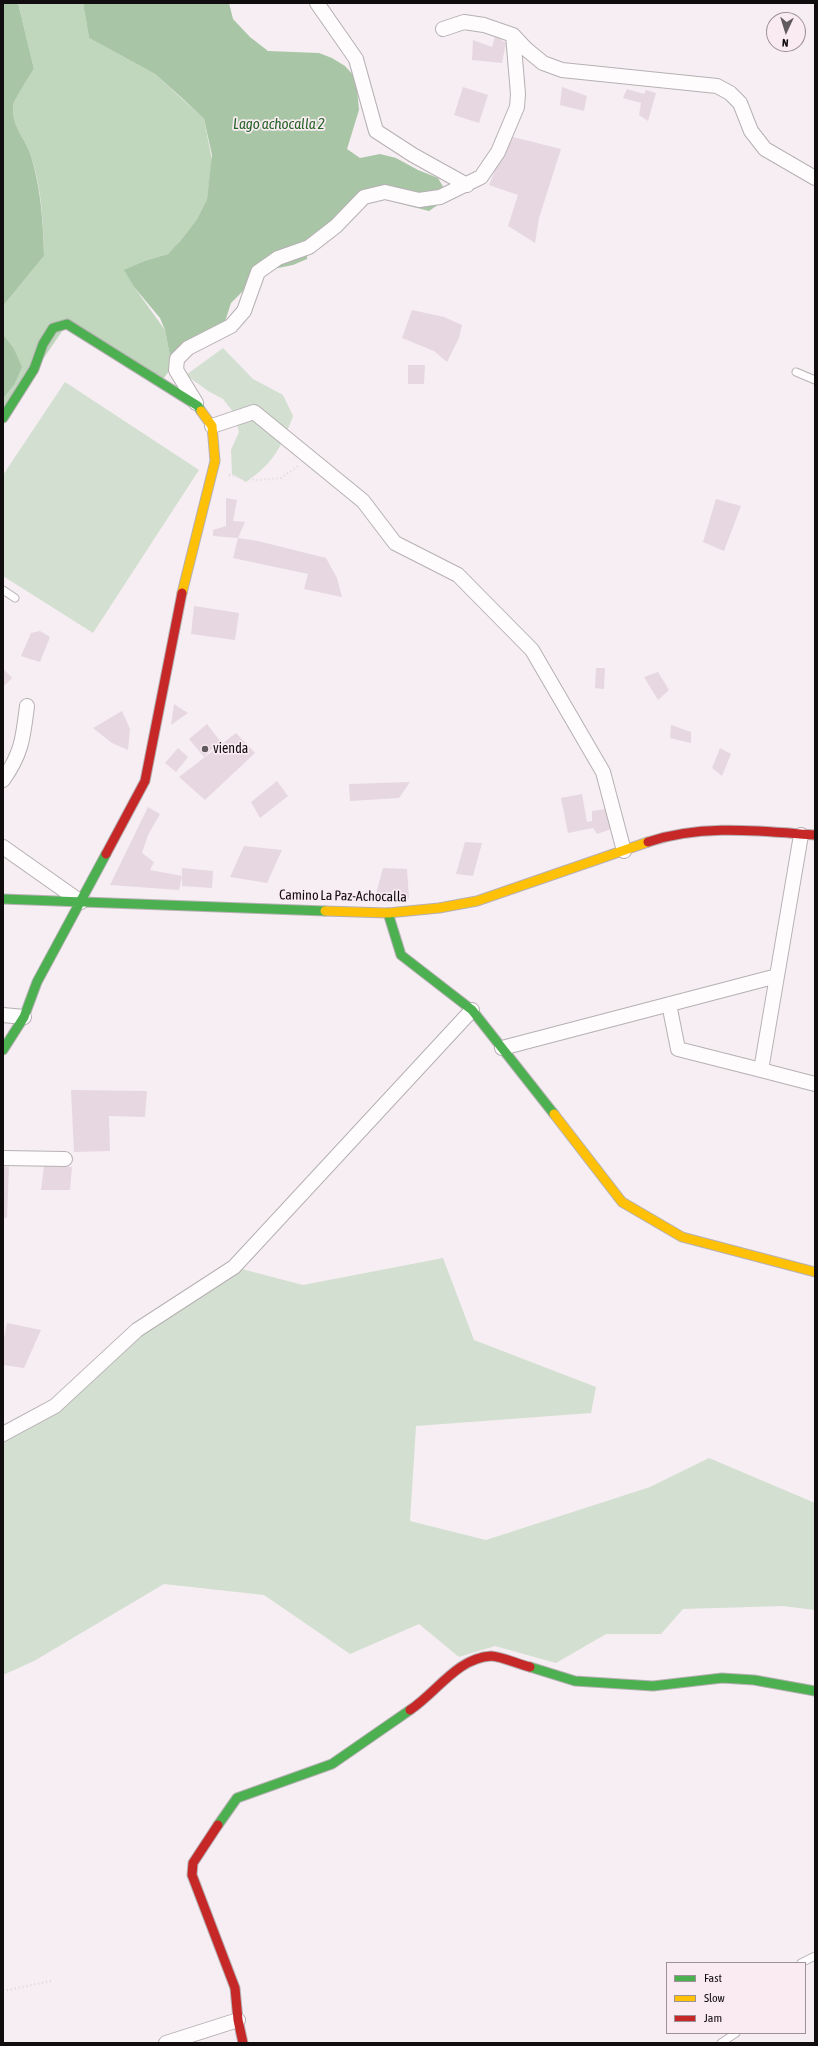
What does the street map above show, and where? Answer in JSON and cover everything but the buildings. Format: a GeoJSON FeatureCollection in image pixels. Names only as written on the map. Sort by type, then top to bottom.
{"type":"FeatureCollection","features":[{"type":"Feature","properties":{"kind":"street"},"geometry":{"type":"LineString","coordinates":[[317,3],[356,59],[376,131],[413,155],[467,185]]}},
{"type":"Feature","properties":{"kind":"street"},"geometry":{"type":"LineString","coordinates":[[443,29],[464,22],[484,25],[513,35],[526,49],[543,63],[562,70],[717,86],[730,93],[740,104],[751,131],[765,149],[815,178]]}},
{"type":"Feature","properties":{"kind":"street"},"geometry":{"type":"LineString","coordinates":[[3,1050],[24,1016],[37,982],[145,781],[164,679],[185,580],[215,461],[212,426],[176,370],[177,359],[188,348],[231,326],[244,311],[258,272],[278,258],[309,247],[336,226],[364,197],[385,192],[419,200],[440,197],[481,177],[498,152],[517,107],[518,94],[513,35]]}},
{"type":"Feature","properties":{"kind":"street"},"geometry":{"type":"LineString","coordinates":[[3,418],[34,369],[43,344],[54,328],[67,324],[198,406]]}},
{"type":"Feature","properties":{"kind":"street"},"geometry":{"type":"LineString","coordinates":[[212,426],[254,412],[363,501],[395,543],[458,575],[532,650],[603,772],[624,851]]}},
{"type":"Feature","properties":{"kind":"street"},"geometry":{"type":"LineString","coordinates":[[3,780],[17,759],[24,736],[27,706]]}},
{"type":"Feature","properties":{"kind":"street","name":"Camino La Paz-Achocalla"},"geometry":{"type":"LineString","coordinates":[[3,899],[388,913],[439,908],[477,901],[667,836],[700,831],[742,830],[815,835]]}},
{"type":"Feature","properties":{"kind":"street"},"geometry":{"type":"LineString","coordinates":[[761,1070],[801,835]]}},
{"type":"Feature","properties":{"kind":"street"},"geometry":{"type":"LineString","coordinates":[[3,847],[81,902]]}},
{"type":"Feature","properties":{"kind":"street"},"geometry":{"type":"LineString","coordinates":[[388,913],[401,955],[472,1010],[622,1202],[682,1237],[815,1272]]}},
{"type":"Feature","properties":{"kind":"street"},"geometry":{"type":"LineString","coordinates":[[502,1048],[777,976]]}},
{"type":"Feature","properties":{"kind":"street"},"geometry":{"type":"LineString","coordinates":[[669,1004],[678,1049],[815,1084]]}},
{"type":"Feature","properties":{"kind":"street"},"geometry":{"type":"LineString","coordinates":[[3,1434],[55,1406],[137,1330],[234,1267],[472,1010]]}},
{"type":"Feature","properties":{"kind":"street"},"geometry":{"type":"LineString","coordinates":[[3,1015],[24,1016]]}},
{"type":"Feature","properties":{"kind":"street"},"geometry":{"type":"LineString","coordinates":[[3,1158],[65,1159]]}},
{"type":"Feature","properties":{"kind":"street"},"geometry":{"type":"LineString","coordinates":[[243,2043],[238,2020],[234,1988],[192,1875],[193,1863],[237,1798],[332,1764],[424,1701],[463,1664],[492,1656],[575,1681],[653,1686],[722,1678],[754,1680],[815,1691]]}},
{"type":"Feature","properties":{"kind":"street"},"geometry":{"type":"LineString","coordinates":[[166,2043],[238,2020]]}},
{"type":"Feature","properties":{"kind":"lane"},"geometry":{"type":"LineString","coordinates":[[796,372],[815,380]]}},
{"type":"Feature","properties":{"kind":"lane"},"geometry":{"type":"LineString","coordinates":[[3,590],[15,598]]}},
{"type":"Feature","properties":{"kind":"lane"},"geometry":{"type":"LineString","coordinates":[[803,1962],[815,1956]]}},
{"type":"Feature","properties":{"kind":"lane"},"geometry":{"type":"LineString","coordinates":[[721,2043],[734,2034]]}},
{"type":"Feature","properties":{"kind":"path"},"geometry":{"type":"LineString","coordinates":[[213,472],[257,480],[281,478],[300,465]]}},
{"type":"Feature","properties":{"kind":"path"},"geometry":{"type":"LineString","coordinates":[[3,1991],[51,1981]]}},
{"type":"Feature","properties":{"kind":"shaded area"},"geometry":{"type":"Polygon","coordinates":[[[18,3],[83,3],[89,38],[155,74],[204,119],[212,160],[207,199],[197,219],[175,247],[168,254],[144,261],[125,270],[134,287],[165,330],[170,356],[169,371],[161,382],[67,324],[3,418],[3,399],[14,385],[13,347],[3,334],[3,306],[44,256],[38,181],[31,156],[13,114],[13,106],[34,69],[18,3]]]}},
{"type":"Feature","properties":{"kind":"shaded area"},"geometry":{"type":"Polygon","coordinates":[[[223,348],[253,379],[283,395],[293,416],[285,437],[276,453],[264,468],[246,482],[232,474],[231,450],[239,432],[234,413],[223,399],[208,391],[186,375],[223,348]]]}},
{"type":"Feature","properties":{"kind":"shaded area"},"geometry":{"type":"Polygon","coordinates":[[[65,382],[199,470],[93,633],[3,576],[3,475],[65,382]]]}},
{"type":"Feature","properties":{"kind":"shaded area"},"geometry":{"type":"Polygon","coordinates":[[[443,1258],[474,1340],[596,1387],[591,1413],[416,1426],[410,1521],[486,1540],[650,1487],[709,1458],[815,1503],[815,1610],[783,1606],[683,1609],[661,1634],[606,1634],[556,1663],[495,1646],[459,1657],[419,1624],[350,1654],[264,1595],[164,1584],[34,1661],[3,1675],[3,1434],[55,1406],[137,1330],[234,1267],[303,1285],[443,1258]]]}},
{"type":"Feature","properties":{"kind":"water"},"geometry":{"type":"Polygon","coordinates":[[[3,3],[18,3],[34,69],[13,106],[13,114],[31,156],[37,181],[42,218],[44,256],[3,306],[3,3]]]}},
{"type":"Feature","properties":{"kind":"water","name":"Lago achocalla 2"},"geometry":{"type":"Polygon","coordinates":[[[83,3],[229,3],[233,19],[250,37],[268,51],[319,53],[332,58],[345,66],[356,78],[359,110],[347,149],[360,158],[380,154],[396,158],[418,170],[438,178],[445,190],[442,202],[429,211],[374,198],[308,242],[307,259],[293,265],[263,271],[231,303],[222,331],[169,371],[170,356],[165,330],[160,318],[134,287],[124,270],[144,261],[168,254],[197,219],[207,199],[212,155],[204,119],[155,74],[89,38],[83,3]]]}},
{"type":"Feature","properties":{"kind":"water"},"geometry":{"type":"Polygon","coordinates":[[[3,334],[13,347],[22,367],[14,385],[3,399],[3,334]]]}},
{"type":"Feature","properties":{"kind":"traffic: fast"},"geometry":{"type":"LineString","coordinates":[[3,418],[34,369],[43,344],[53,328],[67,324],[198,406],[201,411]]}},
{"type":"Feature","properties":{"kind":"traffic: fast"},"geometry":{"type":"LineString","coordinates":[[3,1050],[24,1017],[37,982],[106,854]]}},
{"type":"Feature","properties":{"kind":"traffic: fast"},"geometry":{"type":"LineString","coordinates":[[3,899],[325,911]]}},
{"type":"Feature","properties":{"kind":"traffic: fast"},"geometry":{"type":"LineString","coordinates":[[388,913],[401,955],[472,1010],[554,1114]]}},
{"type":"Feature","properties":{"kind":"traffic: fast"},"geometry":{"type":"LineString","coordinates":[[530,1667],[575,1681],[653,1686],[722,1678],[754,1680],[815,1691]]}},
{"type":"Feature","properties":{"kind":"traffic: fast"},"geometry":{"type":"LineString","coordinates":[[218,1825],[237,1798],[332,1764],[410,1710]]}},
{"type":"Feature","properties":{"kind":"traffic: slow"},"geometry":{"type":"LineString","coordinates":[[182,593],[215,461],[212,426],[201,411]]}},
{"type":"Feature","properties":{"kind":"traffic: slow"},"geometry":{"type":"LineString","coordinates":[[325,911],[388,913],[439,908],[477,901],[648,842]]}},
{"type":"Feature","properties":{"kind":"traffic: slow"},"geometry":{"type":"LineString","coordinates":[[554,1114],[622,1202],[682,1237],[815,1272]]}},
{"type":"Feature","properties":{"kind":"traffic: jam"},"geometry":{"type":"LineString","coordinates":[[106,854],[145,781],[182,593]]}},
{"type":"Feature","properties":{"kind":"traffic: jam"},"geometry":{"type":"LineString","coordinates":[[648,842],[668,836],[731,830],[815,835]]}},
{"type":"Feature","properties":{"kind":"traffic: jam"},"geometry":{"type":"LineString","coordinates":[[410,1710],[458,1669],[479,1658],[495,1656],[530,1667]]}},
{"type":"Feature","properties":{"kind":"traffic: jam"},"geometry":{"type":"LineString","coordinates":[[218,1825],[193,1863],[192,1875],[235,1988],[238,2020],[243,2043]]}},
{"type":"Feature","properties":{"kind":"place","name":"vienda"},"geometry":{"type":"Point","coordinates":[205,749]}}]}
